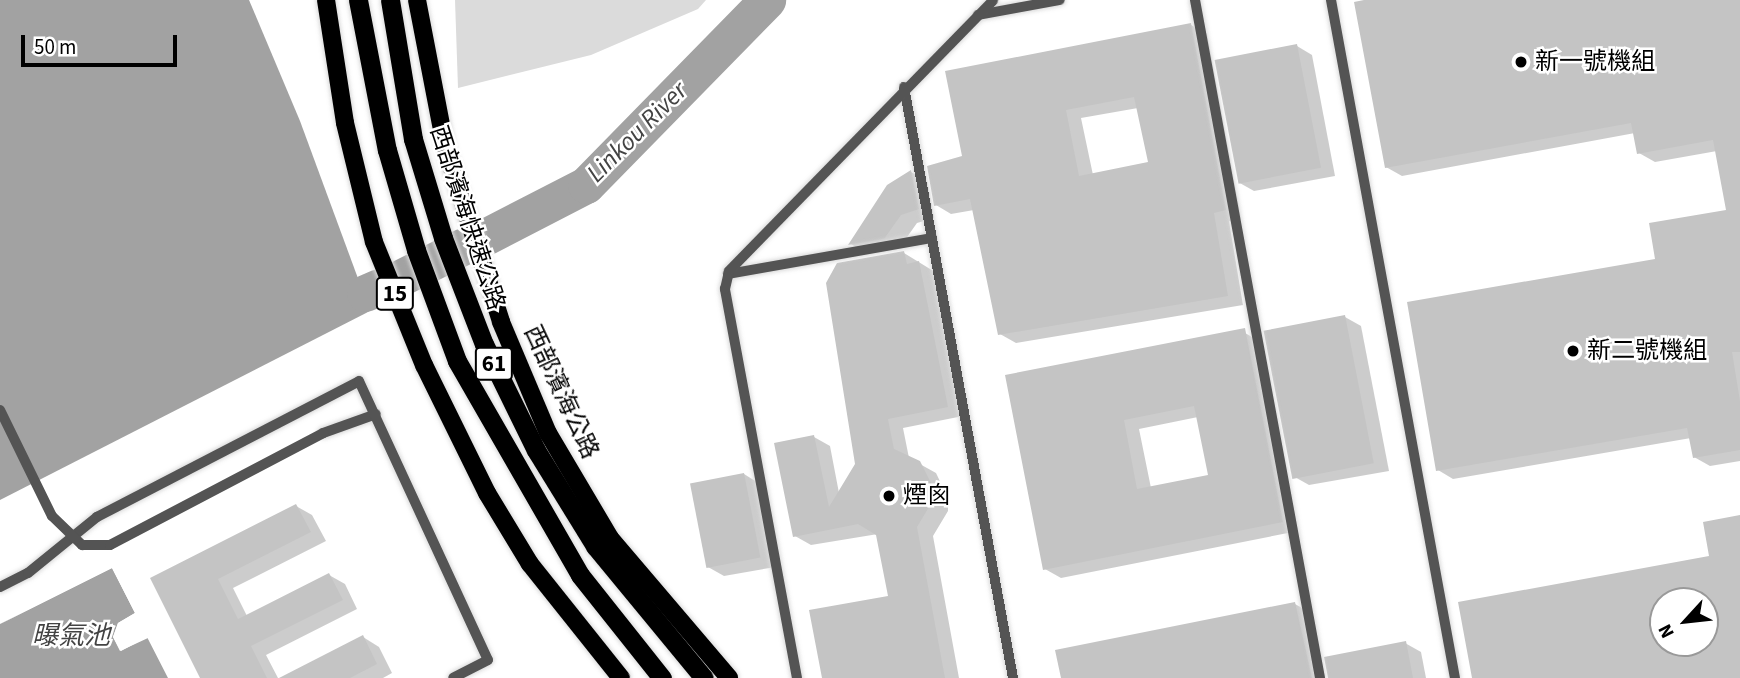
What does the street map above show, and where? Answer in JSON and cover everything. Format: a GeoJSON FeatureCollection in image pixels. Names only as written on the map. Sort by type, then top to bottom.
{"type":"FeatureCollection","features":[{"type":"Feature","properties":{"kind":"highway","name":"61"},"geometry":{"type":"LineString","coordinates":[[358,0],[387,150],[416,250],[457,361],[580,575],[662,678]]}},
{"type":"Feature","properties":{"kind":"highway","name":"西部濱海快速公路"},"geometry":{"type":"LineString","coordinates":[[390,0],[413,139],[443,238],[484,344],[536,450],[595,546],[704,678]]}},
{"type":"Feature","properties":{"kind":"main road","name":"15"},"geometry":{"type":"LineString","coordinates":[[326,0],[338,87],[374,242],[424,365],[487,493],[530,564],[621,678]]}},
{"type":"Feature","properties":{"kind":"main road","name":"西部濱海公路"},"geometry":{"type":"LineString","coordinates":[[418,0],[445,146],[501,322],[548,433],[610,538],[729,678]]}},
{"type":"Feature","properties":{"kind":"lane"},"geometry":{"type":"LineString","coordinates":[[797,678],[725,289],[728,274],[904,86],[993,0]]}},
{"type":"Feature","properties":{"kind":"lane"},"geometry":{"type":"LineString","coordinates":[[978,15],[1060,0]]}},
{"type":"Feature","properties":{"kind":"lane"},"geometry":{"type":"LineString","coordinates":[[1195,0],[1320,678]]}},
{"type":"Feature","properties":{"kind":"lane"},"geometry":{"type":"LineString","coordinates":[[1331,0],[1455,678]]}},
{"type":"Feature","properties":{"kind":"lane"},"geometry":{"type":"LineString","coordinates":[[904,86],[1013,678]]}},
{"type":"Feature","properties":{"kind":"lane"},"geometry":{"type":"LineString","coordinates":[[728,274],[932,238]]}},
{"type":"Feature","properties":{"kind":"lane"},"geometry":{"type":"LineString","coordinates":[[0,587],[28,573],[97,517],[359,381],[488,660],[453,678]]}},
{"type":"Feature","properties":{"kind":"lane"},"geometry":{"type":"LineString","coordinates":[[0,410],[52,516],[82,545],[110,545],[323,433],[376,414]]}},
{"type":"Feature","properties":{"kind":"shaded area"},"geometry":{"type":"Polygon","coordinates":[[[455,0],[706,0],[698,9],[591,55],[458,88],[455,0]]]}},
{"type":"Feature","properties":{"kind":"water"},"geometry":{"type":"Polygon","coordinates":[[[0,0],[249,0],[300,121],[370,311],[0,500],[0,0]]]}},
{"type":"Feature","properties":{"kind":"water","name":"曝氣池"},"geometry":{"type":"Polygon","coordinates":[[[112,568],[135,613],[118,623],[113,637],[121,651],[147,637],[168,678],[0,678],[0,624],[112,568]]]}},
{"type":"Feature","properties":{"kind":"pier"},"geometry":{"type":"Polygon","coordinates":[[[370,311],[372,314],[28,546],[26,543],[370,311]]]}},
{"type":"Feature","properties":{"kind":"pier"},"geometry":{"type":"Polygon","coordinates":[[[113,564],[138,613],[120,625],[116,637],[122,647],[149,634],[172,678],[148,638],[120,651],[113,637],[118,623],[135,613],[112,568],[0,624],[113,564]]]}},
{"type":"Feature","properties":{"kind":"building"},"geometry":{"type":"Polygon","coordinates":[[[1740,0],[1740,352],[1732,352],[1740,401],[1740,450],[1693,458],[1687,428],[1436,471],[1407,302],[1655,259],[1649,223],[1726,210],[1713,140],[1637,154],[1631,123],[1385,168],[1354,2],[1740,0]]]}},
{"type":"Feature","properties":{"kind":"building"},"geometry":{"type":"Polygon","coordinates":[[[1191,23],[1226,210],[1214,213],[1228,296],[998,335],[970,199],[934,206],[927,166],[962,156],[945,71],[1191,23]],[[1134,97],[1066,110],[1079,176],[1148,162],[1134,97]]]}},
{"type":"Feature","properties":{"kind":"building"},"geometry":{"type":"Polygon","coordinates":[[[1297,44],[1321,168],[1239,184],[1215,60],[1297,44]]]}},
{"type":"Feature","properties":{"kind":"building"},"geometry":{"type":"Polygon","coordinates":[[[911,170],[919,209],[901,215],[884,239],[848,245],[887,185],[911,170]]]}},
{"type":"Feature","properties":{"kind":"building"},"geometry":{"type":"Polygon","coordinates":[[[904,251],[907,264],[919,261],[948,407],[888,419],[894,449],[920,461],[933,487],[932,502],[917,527],[945,678],[822,678],[809,610],[888,596],[876,535],[858,524],[793,537],[774,443],[814,435],[829,507],[855,464],[826,283],[837,263],[904,251]]]}},
{"type":"Feature","properties":{"kind":"building"},"geometry":{"type":"Polygon","coordinates":[[[1345,315],[1374,463],[1292,479],[1264,331],[1345,315]]]}},
{"type":"Feature","properties":{"kind":"building"},"geometry":{"type":"Polygon","coordinates":[[[1245,328],[1283,522],[1043,570],[1005,375],[1245,328]],[[1194,406],[1124,420],[1137,489],[1208,475],[1194,406]]]}},
{"type":"Feature","properties":{"kind":"building"},"geometry":{"type":"Polygon","coordinates":[[[744,473],[760,557],[706,568],[690,483],[744,473]]]}},
{"type":"Feature","properties":{"kind":"building"},"geometry":{"type":"Polygon","coordinates":[[[296,504],[311,532],[218,579],[238,619],[329,573],[343,600],[251,646],[267,678],[200,678],[150,578],[296,504]]]}},
{"type":"Feature","properties":{"kind":"building"},"geometry":{"type":"Polygon","coordinates":[[[1740,515],[1740,678],[1472,678],[1458,602],[1709,556],[1703,522],[1740,515]]]}},
{"type":"Feature","properties":{"kind":"building"},"geometry":{"type":"Polygon","coordinates":[[[1295,602],[1312,678],[1061,678],[1055,650],[1295,602]]]}},
{"type":"Feature","properties":{"kind":"building"},"geometry":{"type":"Polygon","coordinates":[[[363,635],[377,664],[350,678],[279,678],[363,635]]]}},
{"type":"Feature","properties":{"kind":"building"},"geometry":{"type":"Polygon","coordinates":[[[1406,641],[1413,678],[1328,678],[1324,657],[1406,641]]]}},
{"type":"Feature","properties":{"kind":"waterway","name":"Linkou River"},"geometry":{"type":"LineString","coordinates":[[487,236],[586,185],[767,0]]}},
{"type":"Feature","properties":{"kind":"waterway","name":"Linkou River"},"geometry":{"type":"LineString","coordinates":[[402,277],[464,246]]}},
{"type":"Feature","properties":{"kind":"waterway","name":"Linkou River"},"geometry":{"type":"LineString","coordinates":[[365,293],[379,287]]}},
{"type":"Feature","properties":{"kind":"place","name":"新一號機組"},"geometry":{"type":"Point","coordinates":[1521,62]}},
{"type":"Feature","properties":{"kind":"place","name":"新二號機組"},"geometry":{"type":"Point","coordinates":[1573,351]}},
{"type":"Feature","properties":{"kind":"place","name":"煙囪"},"geometry":{"type":"Point","coordinates":[889,496]}}]}
